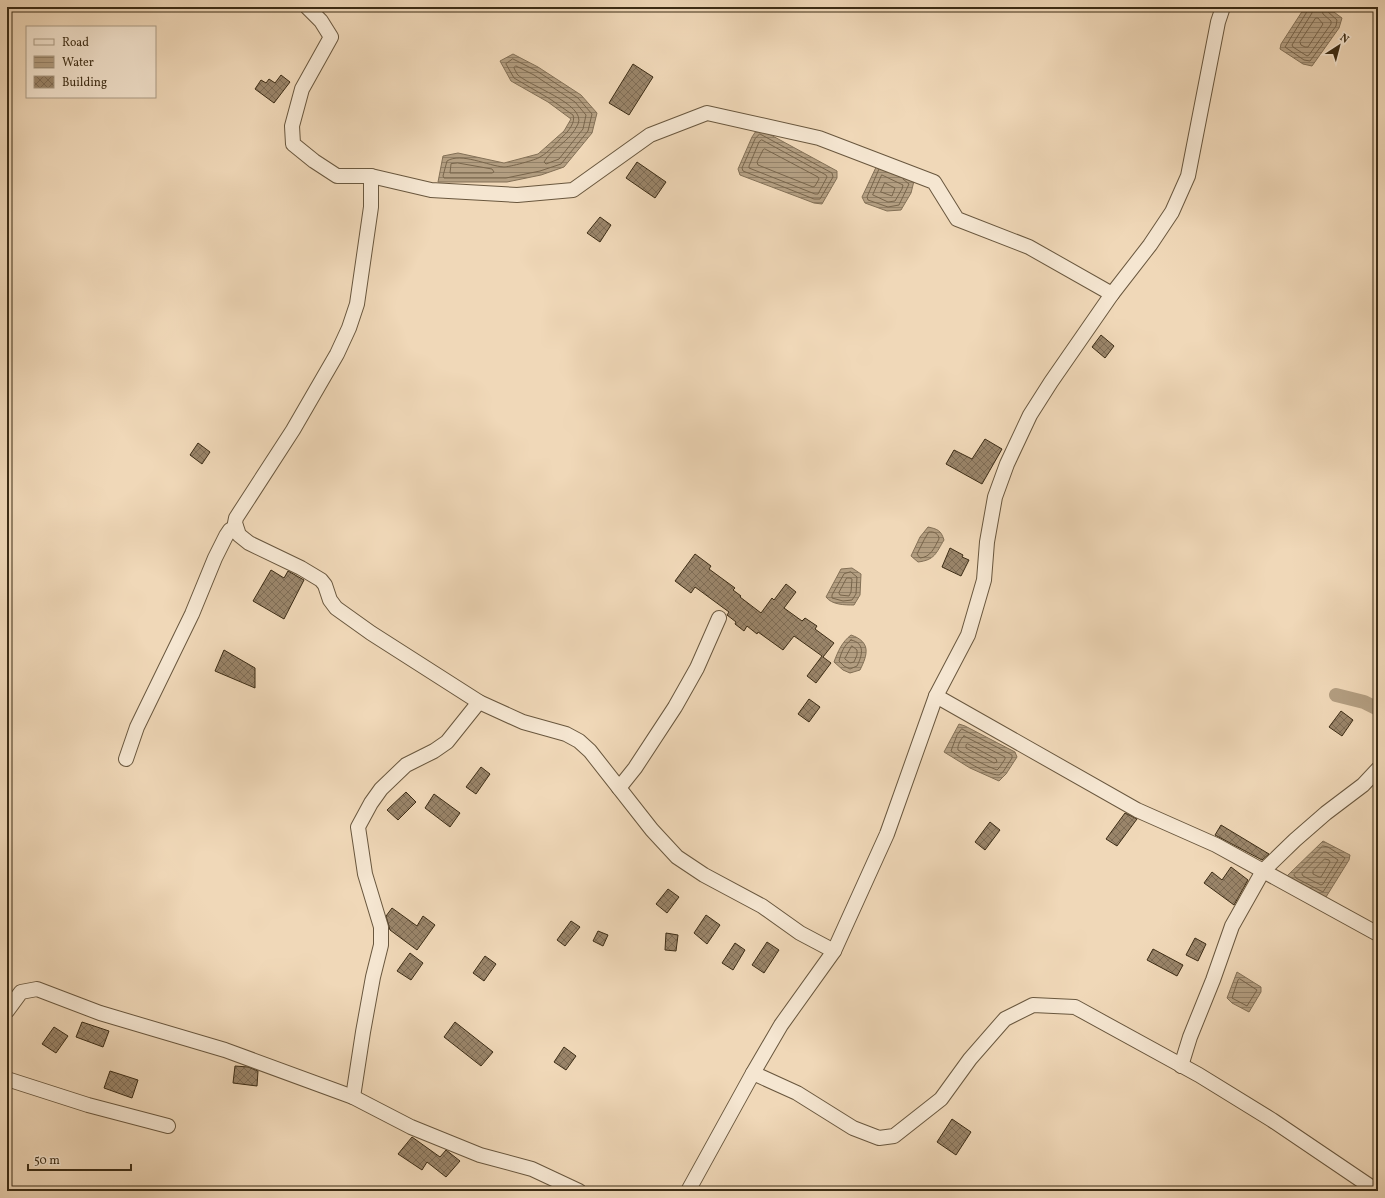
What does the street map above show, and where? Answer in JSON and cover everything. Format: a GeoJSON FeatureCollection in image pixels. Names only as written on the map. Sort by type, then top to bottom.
{"type":"FeatureCollection","features":[{"type":"Feature","properties":{"kind":"street"},"geometry":{"type":"LineString","coordinates":[[307,7],[321,21],[331,37],[302,89],[292,126],[293,144],[314,161],[337,176],[371,176],[431,190],[517,195],[573,190],[650,135],[707,113],[819,138],[934,182],[957,219],[1029,247],[1112,294]]}},
{"type":"Feature","properties":{"kind":"street"},"geometry":{"type":"LineString","coordinates":[[688,1191],[781,1025],[834,952],[887,834],[936,696],[968,635],[984,580],[987,542],[995,497],[1007,464],[1030,415],[1112,294],[1150,245],[1172,212],[1188,176],[1218,22],[1223,7]]}},
{"type":"Feature","properties":{"kind":"street"},"geometry":{"type":"LineString","coordinates":[[371,176],[371,207],[357,304],[349,328],[337,354],[293,430],[236,518],[235,523],[239,535],[249,543],[301,568],[321,580],[325,585],[330,600],[336,608],[371,633],[479,702],[523,722],[566,734],[579,741],[590,751],[652,830],[677,858],[704,875],[762,906],[800,933],[834,952]]}},
{"type":"Feature","properties":{"kind":"street"},"geometry":{"type":"LineString","coordinates":[[126,759],[137,727],[192,614],[215,558],[230,530],[236,527]]}},
{"type":"Feature","properties":{"kind":"street"},"geometry":{"type":"LineString","coordinates":[[620,788],[635,768],[690,681],[719,618]]}},
{"type":"Feature","properties":{"kind":"street"},"geometry":{"type":"LineString","coordinates":[[936,696],[1137,810],[1216,845],[1378,934]]}},
{"type":"Feature","properties":{"kind":"street"},"geometry":{"type":"LineString","coordinates":[[353,1097],[362,1032],[381,945],[381,927],[365,874],[358,827],[371,803],[381,789],[406,765],[434,751],[447,742],[479,702]]}},
{"type":"Feature","properties":{"kind":"street"},"geometry":{"type":"LineString","coordinates":[[1181,1066],[1232,926],[1263,871],[1295,840],[1326,813],[1363,785],[1378,770]]}},
{"type":"Feature","properties":{"kind":"street"},"geometry":{"type":"LineString","coordinates":[[7,1011],[21,992],[37,989],[100,1013],[225,1050],[353,1097],[410,1127],[480,1155],[532,1170],[579,1191]]}},
{"type":"Feature","properties":{"kind":"street"},"geometry":{"type":"LineString","coordinates":[[753,1073],[797,1094],[854,1128],[879,1138],[894,1136],[941,1099],[970,1059],[1004,1020],[1033,1005],[1075,1008],[1181,1066],[1272,1120],[1377,1191]]}},
{"type":"Feature","properties":{"kind":"street"},"geometry":{"type":"LineString","coordinates":[[7,1079],[88,1105],[168,1126]]}},
{"type":"Feature","properties":{"kind":"water"},"geometry":{"type":"Polygon","coordinates":[[[1305,7],[1327,7],[1342,18],[1339,28],[1312,66],[1303,64],[1280,49],[1281,44],[1305,7]]]}},
{"type":"Feature","properties":{"kind":"water"},"geometry":{"type":"Polygon","coordinates":[[[513,54],[538,67],[581,95],[597,113],[592,133],[564,167],[541,175],[507,182],[438,182],[443,156],[458,153],[504,163],[538,154],[564,131],[571,119],[548,102],[511,81],[500,61],[513,54]]]}},
{"type":"Feature","properties":{"kind":"water"},"geometry":{"type":"Polygon","coordinates":[[[758,128],[837,171],[837,178],[822,204],[814,203],[740,175],[738,169],[752,137],[758,128]]]}},
{"type":"Feature","properties":{"kind":"water"},"geometry":{"type":"Polygon","coordinates":[[[878,163],[914,181],[911,193],[901,210],[887,211],[865,203],[862,197],[878,163]]]}},
{"type":"Feature","properties":{"kind":"water"},"geometry":{"type":"Polygon","coordinates":[[[928,527],[938,530],[942,534],[944,540],[932,558],[918,562],[911,556],[920,537],[928,527]]]}},
{"type":"Feature","properties":{"kind":"water"},"geometry":{"type":"Polygon","coordinates":[[[852,568],[861,574],[860,595],[854,605],[832,602],[826,597],[841,569],[852,568]]]}},
{"type":"Feature","properties":{"kind":"water"},"geometry":{"type":"Polygon","coordinates":[[[851,635],[862,641],[865,645],[866,654],[860,670],[850,673],[843,670],[834,662],[841,647],[851,635]]]}},
{"type":"Feature","properties":{"kind":"water"},"geometry":{"type":"Polygon","coordinates":[[[959,724],[1015,752],[1017,757],[1006,774],[999,781],[970,768],[944,752],[959,724]]]}},
{"type":"Feature","properties":{"kind":"water"},"geometry":{"type":"Polygon","coordinates":[[[1323,841],[1350,855],[1349,860],[1326,897],[1323,897],[1287,876],[1323,841]]]}},
{"type":"Feature","properties":{"kind":"water"},"geometry":{"type":"Polygon","coordinates":[[[1237,972],[1261,987],[1261,992],[1249,1012],[1232,1003],[1227,998],[1237,972]]]}},
{"type":"Feature","properties":{"kind":"building"},"geometry":{"type":"Polygon","coordinates":[[[633,64],[653,77],[629,115],[609,103],[633,64]]]}},
{"type":"Feature","properties":{"kind":"building"},"geometry":{"type":"Polygon","coordinates":[[[281,75],[290,82],[274,103],[255,89],[261,80],[266,83],[269,79],[275,83],[281,75]]]}},
{"type":"Feature","properties":{"kind":"building"},"geometry":{"type":"Polygon","coordinates":[[[637,162],[666,182],[655,198],[626,178],[637,162]]]}},
{"type":"Feature","properties":{"kind":"building"},"geometry":{"type":"Polygon","coordinates":[[[600,217],[611,225],[600,242],[587,233],[600,217]]]}},
{"type":"Feature","properties":{"kind":"building"},"geometry":{"type":"Polygon","coordinates":[[[1101,335],[1114,346],[1105,358],[1092,347],[1101,335]]]}},
{"type":"Feature","properties":{"kind":"building"},"geometry":{"type":"Polygon","coordinates":[[[985,439],[1002,449],[982,484],[946,464],[954,450],[972,459],[985,439]]]}},
{"type":"Feature","properties":{"kind":"building"},"geometry":{"type":"Polygon","coordinates":[[[198,443],[210,452],[202,464],[190,455],[198,443]]]}},
{"type":"Feature","properties":{"kind":"building"},"geometry":{"type":"Polygon","coordinates":[[[950,548],[963,555],[962,557],[969,560],[961,576],[942,567],[950,548]]]}},
{"type":"Feature","properties":{"kind":"building"},"geometry":{"type":"Polygon","coordinates":[[[695,554],[711,566],[709,569],[735,588],[733,590],[741,596],[740,597],[761,613],[772,598],[774,600],[786,584],[796,592],[784,608],[802,621],[805,618],[817,626],[815,629],[834,643],[823,657],[831,663],[816,683],[807,676],[822,656],[794,636],[783,650],[747,626],[744,631],[727,615],[729,612],[695,587],[691,593],[675,581],[695,554]]]}},
{"type":"Feature","properties":{"kind":"building"},"geometry":{"type":"Polygon","coordinates":[[[271,570],[284,578],[288,571],[304,580],[284,619],[253,601],[271,570]]]}},
{"type":"Feature","properties":{"kind":"building"},"geometry":{"type":"Polygon","coordinates":[[[224,650],[255,668],[255,688],[215,671],[224,650]]]}},
{"type":"Feature","properties":{"kind":"building"},"geometry":{"type":"Polygon","coordinates":[[[809,699],[820,707],[809,722],[798,714],[809,699]]]}},
{"type":"Feature","properties":{"kind":"building"},"geometry":{"type":"Polygon","coordinates":[[[1341,711],[1353,720],[1342,736],[1329,727],[1341,711]]]}},
{"type":"Feature","properties":{"kind":"building"},"geometry":{"type":"Polygon","coordinates":[[[481,767],[490,774],[476,794],[466,787],[481,767]]]}},
{"type":"Feature","properties":{"kind":"building"},"geometry":{"type":"Polygon","coordinates":[[[406,792],[416,802],[398,820],[387,810],[406,792]]]}},
{"type":"Feature","properties":{"kind":"building"},"geometry":{"type":"Polygon","coordinates":[[[434,794],[460,813],[450,827],[425,808],[434,794]]]}},
{"type":"Feature","properties":{"kind":"building"},"geometry":{"type":"Polygon","coordinates":[[[1125,813],[1137,819],[1117,846],[1106,839],[1125,813]]]}},
{"type":"Feature","properties":{"kind":"building"},"geometry":{"type":"Polygon","coordinates":[[[990,822],[1000,830],[985,850],[975,842],[990,822]]]}},
{"type":"Feature","properties":{"kind":"building"},"geometry":{"type":"Polygon","coordinates":[[[1221,825],[1269,854],[1262,860],[1215,835],[1221,825]]]}},
{"type":"Feature","properties":{"kind":"building"},"geometry":{"type":"Polygon","coordinates":[[[1231,867],[1248,880],[1234,905],[1204,883],[1212,872],[1222,880],[1231,867]]]}},
{"type":"Feature","properties":{"kind":"building"},"geometry":{"type":"Polygon","coordinates":[[[668,889],[679,897],[667,913],[656,904],[668,889]]]}},
{"type":"Feature","properties":{"kind":"building"},"geometry":{"type":"Polygon","coordinates":[[[392,908],[417,926],[423,916],[435,925],[417,950],[390,930],[386,916],[392,908]]]}},
{"type":"Feature","properties":{"kind":"building"},"geometry":{"type":"Polygon","coordinates":[[[706,915],[720,925],[707,944],[694,933],[706,915]]]}},
{"type":"Feature","properties":{"kind":"building"},"geometry":{"type":"Polygon","coordinates":[[[571,921],[580,927],[565,946],[557,940],[571,921]]]}},
{"type":"Feature","properties":{"kind":"building"},"geometry":{"type":"Polygon","coordinates":[[[598,931],[608,935],[603,946],[593,941],[598,931]]]}},
{"type":"Feature","properties":{"kind":"building"},"geometry":{"type":"Polygon","coordinates":[[[666,933],[678,935],[676,951],[665,950],[666,933]]]}},
{"type":"Feature","properties":{"kind":"building"},"geometry":{"type":"Polygon","coordinates":[[[1195,938],[1206,944],[1198,961],[1186,955],[1195,938]]]}},
{"type":"Feature","properties":{"kind":"building"},"geometry":{"type":"Polygon","coordinates":[[[767,942],[779,950],[764,973],[752,965],[767,942]]]}},
{"type":"Feature","properties":{"kind":"building"},"geometry":{"type":"Polygon","coordinates":[[[735,943],[745,950],[733,970],[722,963],[735,943]]]}},
{"type":"Feature","properties":{"kind":"building"},"geometry":{"type":"Polygon","coordinates":[[[1153,949],[1183,965],[1177,976],[1147,960],[1153,949]]]}},
{"type":"Feature","properties":{"kind":"building"},"geometry":{"type":"Polygon","coordinates":[[[410,953],[423,963],[411,980],[397,971],[410,953]]]}},
{"type":"Feature","properties":{"kind":"building"},"geometry":{"type":"Polygon","coordinates":[[[485,956],[496,964],[484,981],[473,973],[485,956]]]}},
{"type":"Feature","properties":{"kind":"building"},"geometry":{"type":"Polygon","coordinates":[[[82,1022],[109,1031],[103,1047],[76,1037],[82,1022]]]}},
{"type":"Feature","properties":{"kind":"building"},"geometry":{"type":"Polygon","coordinates":[[[455,1022],[493,1052],[481,1066],[444,1037],[455,1022]]]}},
{"type":"Feature","properties":{"kind":"building"},"geometry":{"type":"Polygon","coordinates":[[[54,1027],[68,1036],[56,1053],[42,1044],[54,1027]]]}},
{"type":"Feature","properties":{"kind":"building"},"geometry":{"type":"Polygon","coordinates":[[[564,1047],[576,1056],[566,1070],[554,1062],[564,1047]]]}},
{"type":"Feature","properties":{"kind":"building"},"geometry":{"type":"Polygon","coordinates":[[[235,1066],[248,1067],[258,1071],[257,1086],[233,1083],[235,1066]]]}},
{"type":"Feature","properties":{"kind":"building"},"geometry":{"type":"Polygon","coordinates":[[[110,1071],[138,1080],[132,1098],[104,1088],[110,1071]]]}},
{"type":"Feature","properties":{"kind":"building"},"geometry":{"type":"Polygon","coordinates":[[[952,1119],[971,1132],[956,1155],[937,1142],[952,1119]]]}},
{"type":"Feature","properties":{"kind":"building"},"geometry":{"type":"Polygon","coordinates":[[[412,1137],[440,1157],[446,1150],[460,1161],[446,1177],[427,1162],[422,1170],[398,1154],[412,1137]]]}},
{"type":"Feature","properties":{"kind":"waterway"},"geometry":{"type":"LineString","coordinates":[[1336,695],[1364,702],[1378,709]]}}]}
